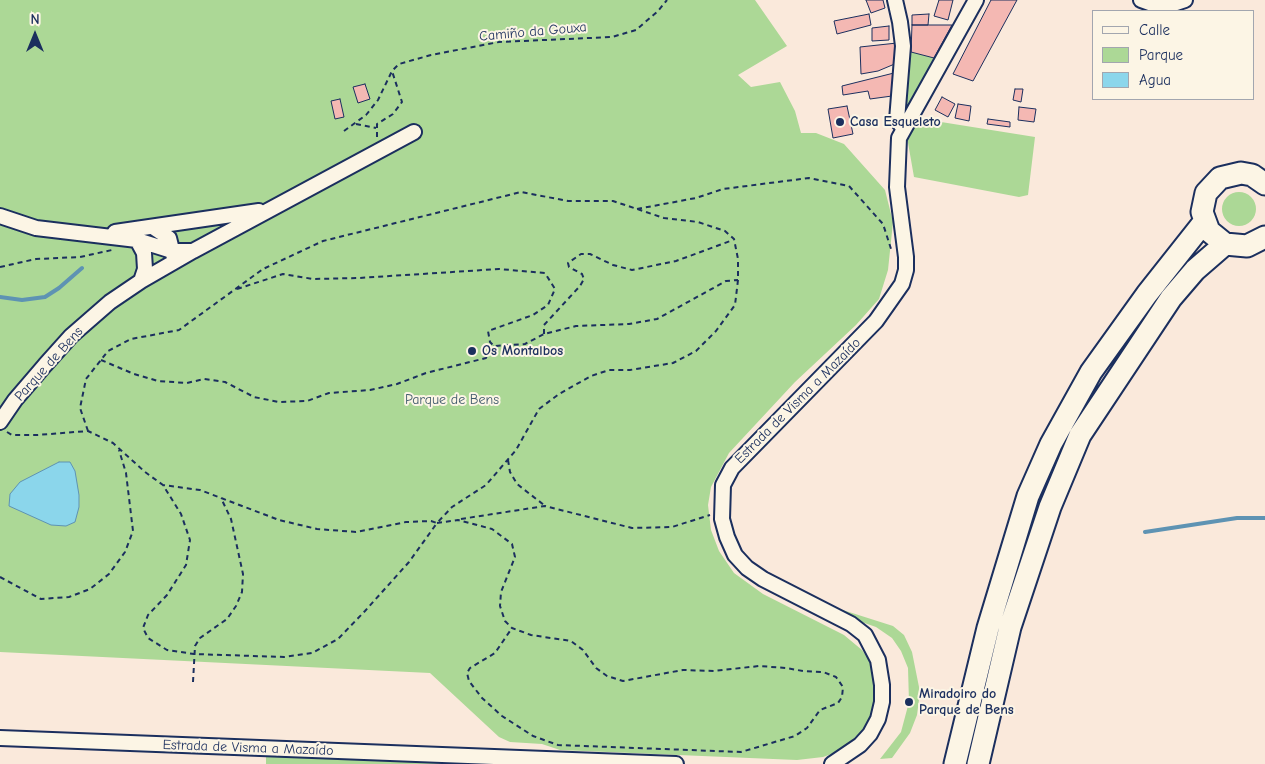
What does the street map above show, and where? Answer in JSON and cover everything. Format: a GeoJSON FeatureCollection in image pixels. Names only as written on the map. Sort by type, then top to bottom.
{"type":"FeatureCollection","features":[{"type":"Feature","properties":{"kind":"highway"},"geometry":{"type":"LineString","coordinates":[[1261,175],[1231,174],[1212,185],[1203,202],[1204,222],[1212,235],[1225,244],[1247,246],[1265,237]]}},
{"type":"Feature","properties":{"kind":"highway"},"geometry":{"type":"LineString","coordinates":[[955,764],[994,610],[1028,496],[1051,444],[1091,372],[1147,294],[1204,222]]}},
{"type":"Feature","properties":{"kind":"highway"},"geometry":{"type":"LineString","coordinates":[[978,764],[1010,627],[1050,507],[1080,435],[1171,298],[1195,270],[1225,244]]}},
{"type":"Feature","properties":{"kind":"street"},"geometry":{"type":"LineString","coordinates":[[895,0],[903,46],[896,120],[904,129]]}},
{"type":"Feature","properties":{"kind":"street","name":"Estrada de Visma a Mazaído"},"geometry":{"type":"LineString","coordinates":[[832,764],[860,745],[870,734],[878,719],[882,702],[882,685],[878,660],[864,635],[851,624],[763,580],[747,568],[735,555],[727,537],[721,508],[723,486],[732,468],[876,321],[902,284],[906,264],[897,177],[897,148],[904,129],[976,0]]}},
{"type":"Feature","properties":{"kind":"street"},"geometry":{"type":"LineString","coordinates":[[1141,0],[1152,4],[1164,4],[1185,0]]}},
{"type":"Feature","properties":{"kind":"street","name":"Parque de Bens"},"geometry":{"type":"LineString","coordinates":[[3,427],[28,383],[71,336],[110,302],[174,256],[193,251],[414,132]]}},
{"type":"Feature","properties":{"kind":"street"},"geometry":{"type":"LineString","coordinates":[[99,234],[154,228],[268,210]]}},
{"type":"Feature","properties":{"kind":"street"},"geometry":{"type":"LineString","coordinates":[[0,216],[36,228],[137,240],[174,256]]}},
{"type":"Feature","properties":{"kind":"street"},"geometry":{"type":"LineString","coordinates":[[154,228],[169,238],[174,256]]}},
{"type":"Feature","properties":{"kind":"street"},"geometry":{"type":"LineString","coordinates":[[137,240],[144,253],[145,269],[141,281]]}},
{"type":"Feature","properties":{"kind":"street","name":"Estrada de Visma a Mazaído"},"geometry":{"type":"LineString","coordinates":[[0,738],[676,764]]}},
{"type":"Feature","properties":{"kind":"path","name":"Camiño da Gouxa"},"geometry":{"type":"LineString","coordinates":[[392,71],[399,64],[431,55],[500,42],[612,37],[636,30],[658,11],[667,0]]}},
{"type":"Feature","properties":{"kind":"path"},"geometry":{"type":"LineString","coordinates":[[344,131],[356,124],[378,100],[392,71]]}},
{"type":"Feature","properties":{"kind":"path"},"geometry":{"type":"LineString","coordinates":[[356,124],[376,128],[378,124],[393,114],[402,102],[392,71]]}},
{"type":"Feature","properties":{"kind":"path"},"geometry":{"type":"LineString","coordinates":[[638,209],[696,198],[723,189],[809,178],[849,186],[882,224],[895,262],[906,264]]}},
{"type":"Feature","properties":{"kind":"path"},"geometry":{"type":"LineString","coordinates":[[88,432],[80,408],[86,379],[108,351],[130,339],[179,330],[263,269],[323,241],[521,192],[568,201],[613,201],[664,218],[698,222],[725,231],[734,239],[738,259],[735,305],[716,331],[696,351],[673,363],[630,370],[609,370],[591,376],[559,394],[539,409],[516,450],[486,485],[452,507],[409,562],[338,639],[312,653],[284,657],[194,654],[166,650],[148,638],[143,628],[148,615],[167,595],[186,565],[190,540],[181,514],[163,484]]}},
{"type":"Feature","properties":{"kind":"path"},"geometry":{"type":"LineString","coordinates":[[0,266],[36,259],[80,257],[111,252],[121,244],[121,237]]}},
{"type":"Feature","properties":{"kind":"path"},"geometry":{"type":"LineString","coordinates":[[544,334],[544,325],[580,286],[584,278],[582,274],[569,267],[568,263],[582,254],[590,254],[613,265],[632,270],[676,261],[734,239]]}},
{"type":"Feature","properties":{"kind":"path"},"geometry":{"type":"LineString","coordinates":[[232,291],[283,274],[313,279],[499,269],[545,274],[555,289],[548,305],[533,315],[488,331],[490,342],[494,346]]}},
{"type":"Feature","properties":{"kind":"path"},"geometry":{"type":"LineString","coordinates":[[494,346],[525,344],[544,334],[576,326],[629,324],[657,319],[726,281],[738,280]]}},
{"type":"Feature","properties":{"kind":"path"},"geometry":{"type":"LineString","coordinates":[[101,360],[134,374],[158,380],[187,382],[204,379],[226,382],[254,397],[279,402],[307,402],[329,393],[370,390],[397,384],[426,373],[486,358],[494,346]]}},
{"type":"Feature","properties":{"kind":"path"},"geometry":{"type":"LineString","coordinates":[[3,427],[12,435],[88,432],[112,443],[145,472],[163,484],[200,490],[280,520],[317,529],[356,532],[406,522],[431,520],[437,524],[545,506],[632,528],[672,527],[709,516],[721,508]]}},
{"type":"Feature","properties":{"kind":"path"},"geometry":{"type":"LineString","coordinates":[[0,577],[40,599],[69,597],[90,589],[109,574],[125,552],[133,530],[126,473],[118,448]]}},
{"type":"Feature","properties":{"kind":"path"},"geometry":{"type":"LineString","coordinates":[[508,460],[510,472],[517,484],[545,506]]}},
{"type":"Feature","properties":{"kind":"path"},"geometry":{"type":"LineString","coordinates":[[193,682],[194,654],[200,638],[227,619],[236,606],[242,592],[243,574],[231,519],[221,498]]}},
{"type":"Feature","properties":{"kind":"path"},"geometry":{"type":"LineString","coordinates":[[458,520],[492,528],[512,544],[515,557],[501,592],[500,606],[505,621],[512,628],[531,635],[571,641],[583,650],[596,668],[607,676],[623,681],[683,670],[714,671],[759,666],[786,668],[802,672],[823,672],[836,677],[842,687],[842,697],[838,703],[820,710],[806,728],[795,736],[741,752],[558,744],[533,736],[502,716],[482,698],[469,681],[467,673],[470,668],[495,653],[512,628]]}},
{"type":"Feature","properties":{"kind":"green space","name":"Parque de Bens"},"geometry":{"type":"Polygon","coordinates":[[[0,0],[755,0],[787,46],[738,75],[751,87],[780,82],[795,111],[801,133],[816,133],[844,144],[885,190],[893,222],[888,270],[879,299],[856,325],[795,382],[729,453],[711,487],[708,505],[711,530],[719,551],[734,573],[763,594],[844,635],[862,650],[871,663],[876,680],[876,699],[873,716],[863,730],[840,751],[823,757],[797,760],[560,750],[542,744],[510,742],[499,737],[430,673],[0,652],[0,0]]]}},
{"type":"Feature","properties":{"kind":"green space"},"geometry":{"type":"Polygon","coordinates":[[[905,52],[924,54],[934,58],[901,117],[905,52]]]}},
{"type":"Feature","properties":{"kind":"green space"},"geometry":{"type":"Polygon","coordinates":[[[916,118],[1035,137],[1028,195],[1019,197],[914,177],[907,137],[916,118]]]}},
{"type":"Feature","properties":{"kind":"green space"},"geometry":{"type":"Polygon","coordinates":[[[1239,192],[1251,197],[1256,209],[1251,221],[1239,226],[1227,221],[1222,209],[1227,197],[1239,192]]]}},
{"type":"Feature","properties":{"kind":"green space"},"geometry":{"type":"Polygon","coordinates":[[[827,605],[893,626],[904,635],[912,652],[920,692],[917,715],[910,733],[892,758],[880,759],[901,732],[909,702],[908,668],[901,651],[892,638],[876,627],[853,619],[827,605]]]}},
{"type":"Feature","properties":{"kind":"green space"},"geometry":{"type":"Polygon","coordinates":[[[266,755],[430,762],[446,764],[266,764],[266,755]]]}},
{"type":"Feature","properties":{"kind":"water"},"geometry":{"type":"Polygon","coordinates":[[[59,462],[70,462],[75,471],[79,507],[75,522],[66,526],[51,525],[9,506],[10,494],[20,482],[59,462]]]}},
{"type":"Feature","properties":{"kind":"building"},"geometry":{"type":"Polygon","coordinates":[[[866,0],[883,0],[885,8],[871,13],[866,0]]]}},
{"type":"Feature","properties":{"kind":"building"},"geometry":{"type":"Polygon","coordinates":[[[939,0],[953,0],[948,20],[934,16],[939,0]]]}},
{"type":"Feature","properties":{"kind":"building"},"geometry":{"type":"Polygon","coordinates":[[[991,0],[1017,0],[973,81],[953,74],[991,0]]]}},
{"type":"Feature","properties":{"kind":"building"},"geometry":{"type":"Polygon","coordinates":[[[869,14],[871,25],[837,34],[834,21],[869,14]]]}},
{"type":"Feature","properties":{"kind":"building"},"geometry":{"type":"Polygon","coordinates":[[[929,14],[928,25],[912,25],[912,15],[929,14]]]}},
{"type":"Feature","properties":{"kind":"building"},"geometry":{"type":"Polygon","coordinates":[[[912,25],[952,25],[934,58],[911,52],[912,25]]]}},
{"type":"Feature","properties":{"kind":"building"},"geometry":{"type":"Polygon","coordinates":[[[889,26],[889,40],[872,41],[872,28],[889,26]]]}},
{"type":"Feature","properties":{"kind":"building"},"geometry":{"type":"Polygon","coordinates":[[[897,43],[897,63],[878,71],[861,74],[860,47],[897,43]]]}},
{"type":"Feature","properties":{"kind":"building"},"geometry":{"type":"Polygon","coordinates":[[[894,73],[892,96],[870,99],[868,91],[843,95],[842,86],[894,73]]]}},
{"type":"Feature","properties":{"kind":"building"},"geometry":{"type":"Polygon","coordinates":[[[365,84],[370,99],[358,103],[353,87],[365,84]]]}},
{"type":"Feature","properties":{"kind":"building"},"geometry":{"type":"Polygon","coordinates":[[[1015,89],[1023,89],[1021,102],[1013,100],[1015,89]]]}},
{"type":"Feature","properties":{"kind":"building"},"geometry":{"type":"Polygon","coordinates":[[[942,97],[955,104],[948,117],[935,110],[942,97]]]}},
{"type":"Feature","properties":{"kind":"building"},"geometry":{"type":"Polygon","coordinates":[[[340,99],[344,117],[335,119],[331,101],[340,99]]]}},
{"type":"Feature","properties":{"kind":"building"},"geometry":{"type":"Polygon","coordinates":[[[958,104],[971,106],[969,121],[955,118],[958,104]]]}},
{"type":"Feature","properties":{"kind":"building","name":"Casa Esqueleto"},"geometry":{"type":"Polygon","coordinates":[[[847,106],[853,134],[833,138],[828,109],[847,106]]]}},
{"type":"Feature","properties":{"kind":"building"},"geometry":{"type":"Polygon","coordinates":[[[1019,107],[1036,109],[1034,122],[1018,120],[1019,107]]]}},
{"type":"Feature","properties":{"kind":"building"},"geometry":{"type":"Polygon","coordinates":[[[988,119],[1010,122],[1010,127],[987,124],[988,119]]]}},
{"type":"Feature","properties":{"kind":"waterway"},"geometry":{"type":"LineString","coordinates":[[0,297],[22,300],[45,297],[59,288],[82,268]]}},
{"type":"Feature","properties":{"kind":"waterway"},"geometry":{"type":"LineString","coordinates":[[1145,532],[1237,518],[1265,518]]}},
{"type":"Feature","properties":{"kind":"place","name":"Casa Esqueleto"},"geometry":{"type":"Point","coordinates":[840,122]}},
{"type":"Feature","properties":{"kind":"place","name":"Os Montalbos"},"geometry":{"type":"Point","coordinates":[472,351]}},
{"type":"Feature","properties":{"kind":"place","name":"Miradoiro do Parque de Bens"},"geometry":{"type":"Point","coordinates":[909,702]}}]}
